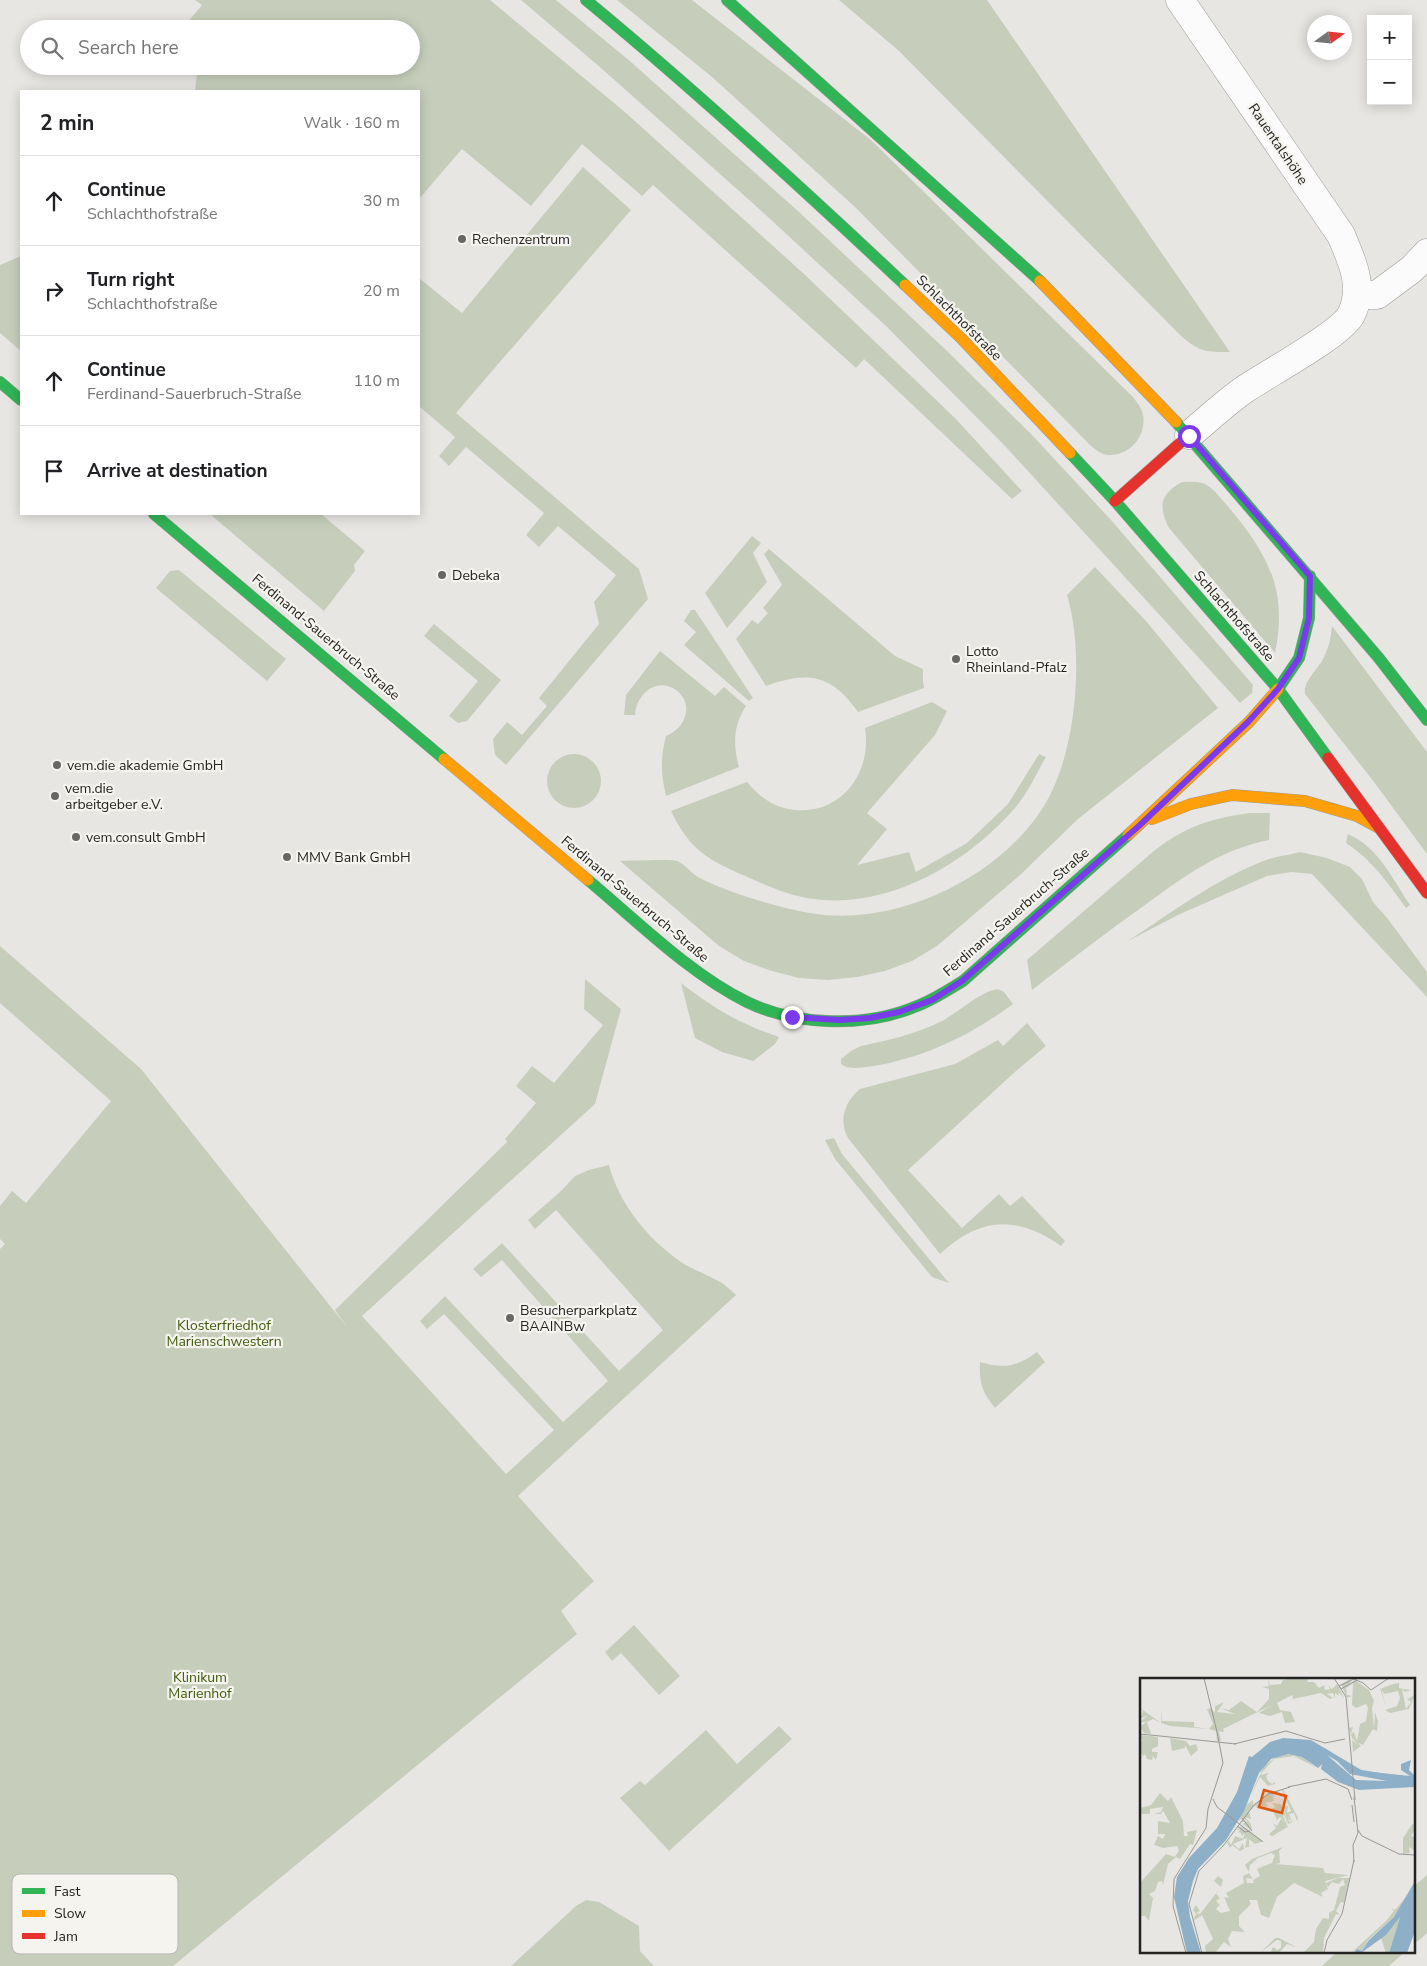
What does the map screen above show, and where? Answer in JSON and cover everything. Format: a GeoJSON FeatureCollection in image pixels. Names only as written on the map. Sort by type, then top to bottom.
{"type":"FeatureCollection","features":[{"type":"Feature","properties":{"kind":"main road","name":"Schlachthofstraße"},"geometry":{"type":"LineString","coordinates":[[586,0],[655,57],[816,200],[962,339],[1115,502],[1278,689],[1427,893]]}},
{"type":"Feature","properties":{"kind":"main road"},"geometry":{"type":"LineString","coordinates":[[727,0],[1046,287],[1189,436],[1310,576],[1427,720]]}},
{"type":"Feature","properties":{"kind":"main road"},"geometry":{"type":"LineString","coordinates":[[0,382],[20,399]]}},
{"type":"Feature","properties":{"kind":"main road"},"geometry":{"type":"LineString","coordinates":[[1115,502],[1189,436]]}},
{"type":"Feature","properties":{"kind":"main road","name":"Ferdinand-Sauerbruch-Straße"},"geometry":{"type":"LineString","coordinates":[[155,515],[685,962],[714,983],[744,1000],[769,1011],[792,1017],[840,1020],[870,1018],[899,1012],[932,1000],[962,981],[1140,825],[1248,722],[1278,689]]}},
{"type":"Feature","properties":{"kind":"main road","name":"Schlachthofstraße"},"geometry":{"type":"LineString","coordinates":[[1278,689],[1299,658],[1309,618],[1310,576]]}},
{"type":"Feature","properties":{"kind":"main road","name":"Ferdinand-Sauerbruch-Straße"},"geometry":{"type":"LineString","coordinates":[[1140,825],[1191,804],[1232,795],[1305,801],[1357,816],[1378,828]]}},
{"type":"Feature","properties":{"kind":"street","name":"Rauentalshöhe"},"geometry":{"type":"LineString","coordinates":[[1180,0],[1341,235],[1358,277],[1357,295],[1350,316],[1329,336],[1244,390],[1189,436]]}},
{"type":"Feature","properties":{"kind":"street"},"geometry":{"type":"LineString","coordinates":[[1357,295],[1377,295],[1412,269],[1427,253]]}},
{"type":"Feature","properties":{"kind":"green space"},"geometry":{"type":"Polygon","coordinates":[[[195,0],[490,0],[626,113],[804,274],[955,418],[1022,491],[1012,499],[864,359],[856,368],[653,185],[642,196],[582,144],[531,206],[462,149],[420,198],[420,90],[195,90],[197,75],[420,75],[420,20],[190,20],[202,5],[195,0]]]}},
{"type":"Feature","properties":{"kind":"green space"},"geometry":{"type":"Polygon","coordinates":[[[521,0],[556,0],[631,62],[799,212],[945,349],[1032,435],[1111,520],[1253,685],[1252,693],[1240,703],[1005,446],[887,327],[757,207],[601,68],[521,0]]]}},
{"type":"Feature","properties":{"kind":"green space"},"geometry":{"type":"Polygon","coordinates":[[[617,0],[692,0],[871,140],[1133,397],[1142,411],[1144,419],[1141,434],[1137,441],[1125,452],[1109,455],[1099,452],[1091,446],[856,208],[712,77],[617,0]]]}},
{"type":"Feature","properties":{"kind":"green space"},"geometry":{"type":"Polygon","coordinates":[[[839,0],[987,0],[1230,352],[1203,350],[1181,336],[899,51],[839,0]]]}},
{"type":"Feature","properties":{"kind":"green space"},"geometry":{"type":"Polygon","coordinates":[[[583,167],[631,210],[456,413],[639,569],[648,599],[506,765],[495,755],[493,739],[507,722],[522,735],[547,706],[539,698],[599,624],[594,602],[616,575],[558,526],[539,547],[526,535],[544,513],[466,447],[449,466],[439,456],[455,437],[420,407],[420,279],[462,313],[583,167]]]}},
{"type":"Feature","properties":{"kind":"green space"},"geometry":{"type":"Polygon","coordinates":[[[20,256],[20,350],[0,333],[0,265],[20,256]]]}},
{"type":"Feature","properties":{"kind":"green space"},"geometry":{"type":"Polygon","coordinates":[[[1182,482],[1202,483],[1213,490],[1247,530],[1265,559],[1274,581],[1279,608],[1279,626],[1275,653],[1169,528],[1163,513],[1163,501],[1169,491],[1182,482]]]}},
{"type":"Feature","properties":{"kind":"green space"},"geometry":{"type":"Polygon","coordinates":[[[211,515],[322,515],[365,551],[354,565],[355,571],[324,611],[211,515]]]}},
{"type":"Feature","properties":{"kind":"green space"},"geometry":{"type":"Polygon","coordinates":[[[752,536],[761,543],[753,553],[767,582],[727,628],[705,593],[752,536]]]}},
{"type":"Feature","properties":{"kind":"green space"},"geometry":{"type":"Polygon","coordinates":[[[769,549],[895,656],[923,669],[924,688],[858,712],[838,690],[818,679],[794,678],[766,686],[736,639],[752,620],[758,624],[768,613],[763,608],[782,585],[764,554],[769,549]]]}},
{"type":"Feature","properties":{"kind":"green space"},"geometry":{"type":"Polygon","coordinates":[[[1095,567],[1146,621],[1218,708],[1078,819],[1020,875],[937,946],[912,961],[885,971],[857,977],[828,980],[799,978],[772,971],[744,961],[719,946],[620,861],[677,861],[698,877],[742,895],[778,906],[825,915],[857,915],[890,910],[923,900],[954,886],[984,868],[1010,847],[1033,822],[1050,795],[1059,774],[1072,724],[1075,696],[1075,643],[1067,595],[1095,567]]]}},
{"type":"Feature","properties":{"kind":"green space"},"geometry":{"type":"Polygon","coordinates":[[[179,570],[286,659],[267,681],[156,588],[170,571],[179,570]]]}},
{"type":"Feature","properties":{"kind":"green space"},"geometry":{"type":"Polygon","coordinates":[[[691,610],[695,610],[753,698],[749,701],[684,645],[696,632],[684,621],[691,610]]]}},
{"type":"Feature","properties":{"kind":"green space"},"geometry":{"type":"Polygon","coordinates":[[[434,624],[501,680],[467,721],[458,723],[449,716],[478,681],[424,636],[434,624]]]}},
{"type":"Feature","properties":{"kind":"green space"},"geometry":{"type":"Polygon","coordinates":[[[1332,626],[1427,752],[1427,854],[1374,782],[1305,694],[1306,684],[1326,653],[1330,642],[1332,626]]]}},
{"type":"Feature","properties":{"kind":"green space"},"geometry":{"type":"Polygon","coordinates":[[[660,651],[715,696],[724,687],[746,706],[736,728],[735,736],[739,767],[666,796],[662,766],[664,744],[666,736],[673,733],[683,722],[686,709],[682,696],[669,686],[655,686],[643,695],[636,708],[635,715],[624,715],[626,695],[660,651]]]}},
{"type":"Feature","properties":{"kind":"green space"},"geometry":{"type":"Polygon","coordinates":[[[932,702],[947,711],[935,735],[867,813],[887,829],[857,865],[909,852],[916,872],[967,843],[1008,804],[1039,754],[1046,757],[1023,797],[995,829],[973,848],[924,878],[870,897],[841,900],[813,899],[797,896],[738,873],[714,861],[686,837],[671,811],[747,782],[764,798],[784,808],[802,810],[819,808],[834,801],[847,791],[856,778],[863,763],[866,746],[865,728],[932,702]]]}},
{"type":"Feature","properties":{"kind":"green space"},"geometry":{"type":"Polygon","coordinates":[[[569,754],[579,754],[589,758],[597,766],[601,781],[597,796],[589,804],[579,808],[569,808],[559,804],[551,796],[547,786],[547,776],[551,766],[559,758],[569,754]]]}},
{"type":"Feature","properties":{"kind":"green space"},"geometry":{"type":"Polygon","coordinates":[[[1249,813],[1270,813],[1269,840],[1234,850],[1203,865],[1160,894],[1032,990],[1027,960],[1155,850],[1188,829],[1210,821],[1249,813]]]}},
{"type":"Feature","properties":{"kind":"green space"},"geometry":{"type":"Polygon","coordinates":[[[1348,834],[1368,847],[1384,864],[1410,905],[1406,908],[1372,864],[1346,843],[1348,834]]]}},
{"type":"Feature","properties":{"kind":"green space"},"geometry":{"type":"Polygon","coordinates":[[[1300,852],[1327,858],[1350,867],[1362,879],[1373,902],[1427,972],[1427,997],[1312,874],[1291,872],[1267,876],[1180,914],[1128,941],[1212,886],[1266,860],[1300,852]]]}},
{"type":"Feature","properties":{"kind":"green space","name":"Klinikum Marienhof"},"geometry":{"type":"Polygon","coordinates":[[[0,946],[141,1069],[347,1327],[335,1310],[507,1142],[505,1139],[536,1103],[516,1086],[532,1066],[554,1083],[603,1025],[584,1009],[585,979],[621,1009],[595,1104],[362,1316],[506,1474],[554,1430],[444,1314],[427,1329],[420,1321],[445,1296],[563,1422],[608,1381],[502,1260],[481,1277],[473,1269],[502,1243],[619,1371],[663,1330],[556,1210],[535,1229],[528,1220],[575,1176],[609,1165],[627,1207],[657,1243],[681,1262],[722,1283],[736,1295],[518,1496],[594,1581],[561,1611],[577,1634],[173,1966],[0,1966],[0,1249],[5,1244],[0,1239],[0,1206],[12,1191],[26,1203],[111,1101],[0,1003],[0,946]]]}},
{"type":"Feature","properties":{"kind":"green space"},"geometry":{"type":"Polygon","coordinates":[[[681,983],[727,1015],[779,1037],[775,1044],[753,1061],[722,1052],[695,1038],[681,983]]]}},
{"type":"Feature","properties":{"kind":"green space"},"geometry":{"type":"Polygon","coordinates":[[[998,989],[1004,992],[1013,1004],[964,1035],[930,1051],[893,1062],[862,1068],[853,1068],[841,1064],[841,1059],[861,1046],[923,1030],[949,1017],[984,994],[998,989]]]}},
{"type":"Feature","properties":{"kind":"green space"},"geometry":{"type":"Polygon","coordinates":[[[1027,1023],[1046,1046],[908,1170],[962,1228],[999,1194],[1010,1206],[1022,1196],[1065,1241],[1061,1246],[1029,1229],[999,1224],[984,1227],[970,1233],[940,1254],[848,1138],[843,1118],[847,1105],[860,1089],[955,1064],[998,1040],[1003,1046],[1027,1023]]]}},
{"type":"Feature","properties":{"kind":"green space"},"geometry":{"type":"Polygon","coordinates":[[[834,1138],[842,1154],[949,1283],[932,1277],[835,1159],[825,1140],[834,1138]]]}},
{"type":"Feature","properties":{"kind":"green space"},"geometry":{"type":"Polygon","coordinates":[[[1037,1352],[1045,1362],[995,1408],[982,1387],[980,1362],[996,1366],[1016,1364],[1037,1352]]]}},
{"type":"Feature","properties":{"kind":"green space"},"geometry":{"type":"Polygon","coordinates":[[[634,1625],[680,1676],[659,1695],[621,1653],[612,1661],[605,1652],[634,1625]]]}},
{"type":"Feature","properties":{"kind":"green space"},"geometry":{"type":"Polygon","coordinates":[[[779,1726],[792,1739],[669,1851],[620,1798],[640,1781],[645,1785],[706,1730],[737,1764],[779,1726]]]}},
{"type":"Feature","properties":{"kind":"green space"},"geometry":{"type":"Polygon","coordinates":[[[1427,1875],[1427,1933],[1414,1944],[1414,1886],[1427,1875]]]}},
{"type":"Feature","properties":{"kind":"green space"},"geometry":{"type":"Polygon","coordinates":[[[586,1900],[599,1902],[639,1926],[640,1951],[654,1966],[511,1966],[576,1906],[586,1900]]]}},
{"type":"Feature","properties":{"kind":"green space"},"geometry":{"type":"Polygon","coordinates":[[[1335,1954],[1403,1954],[1389,1966],[1322,1966],[1335,1954]]]}},
{"type":"Feature","properties":{"kind":"traffic: fast"},"geometry":{"type":"LineString","coordinates":[[586,0],[748,140],[905,285]]}},
{"type":"Feature","properties":{"kind":"traffic: fast"},"geometry":{"type":"LineString","coordinates":[[727,0],[1040,281]]}},
{"type":"Feature","properties":{"kind":"traffic: fast"},"geometry":{"type":"LineString","coordinates":[[0,382],[20,399]]}},
{"type":"Feature","properties":{"kind":"traffic: fast"},"geometry":{"type":"LineString","coordinates":[[1176,422],[1378,657],[1427,720]]}},
{"type":"Feature","properties":{"kind":"traffic: fast"},"geometry":{"type":"LineString","coordinates":[[1070,453],[1115,501],[1278,689],[1328,758]]}},
{"type":"Feature","properties":{"kind":"traffic: fast"},"geometry":{"type":"LineString","coordinates":[[155,515],[444,759]]}},
{"type":"Feature","properties":{"kind":"traffic: fast"},"geometry":{"type":"LineString","coordinates":[[1278,689],[1299,658],[1309,618],[1310,576]]}},
{"type":"Feature","properties":{"kind":"traffic: fast"},"geometry":{"type":"LineString","coordinates":[[588,880],[685,962],[705,977],[747,1002],[787,1016],[809,1020],[854,1021],[876,1018],[917,1006],[935,998],[963,981],[1128,835]]}},
{"type":"Feature","properties":{"kind":"traffic: slow"},"geometry":{"type":"LineString","coordinates":[[1040,281],[1176,422]]}},
{"type":"Feature","properties":{"kind":"traffic: slow"},"geometry":{"type":"LineString","coordinates":[[905,285],[962,339],[1070,453]]}},
{"type":"Feature","properties":{"kind":"traffic: slow"},"geometry":{"type":"LineString","coordinates":[[1128,835],[1249,722],[1278,689]]}},
{"type":"Feature","properties":{"kind":"traffic: slow"},"geometry":{"type":"LineString","coordinates":[[444,759],[588,880]]}},
{"type":"Feature","properties":{"kind":"traffic: slow"},"geometry":{"type":"LineString","coordinates":[[1152,819],[1191,804],[1232,795],[1305,801],[1357,816],[1379,828]]}},
{"type":"Feature","properties":{"kind":"traffic: jam"},"geometry":{"type":"LineString","coordinates":[[1115,501],[1189,435]]}},
{"type":"Feature","properties":{"kind":"traffic: jam"},"geometry":{"type":"LineString","coordinates":[[1328,758],[1427,893]]}},
{"type":"Feature","properties":{"kind":"place","name":"Rechenzentrum"},"geometry":{"type":"Point","coordinates":[462,239]}},
{"type":"Feature","properties":{"kind":"place","name":"Debeka"},"geometry":{"type":"Point","coordinates":[442,575]}},
{"type":"Feature","properties":{"kind":"place","name":"Lotto Rheinland-Pfalz"},"geometry":{"type":"Point","coordinates":[956,659]}},
{"type":"Feature","properties":{"kind":"place","name":"vem.die akademie GmbH"},"geometry":{"type":"Point","coordinates":[57,765]}},
{"type":"Feature","properties":{"kind":"place","name":"vem.die arbeitgeber e.V."},"geometry":{"type":"Point","coordinates":[55,796]}},
{"type":"Feature","properties":{"kind":"place","name":"vem.consult GmbH"},"geometry":{"type":"Point","coordinates":[76,837]}},
{"type":"Feature","properties":{"kind":"place","name":"MMV Bank GmbH"},"geometry":{"type":"Point","coordinates":[287,857]}},
{"type":"Feature","properties":{"kind":"place","name":"Besucherparkplatz BAAINBw"},"geometry":{"type":"Point","coordinates":[510,1318]}},
{"type":"Feature","properties":{"kind":"route"},"geometry":{"type":"LineString","coordinates":[[792,1017],[815,1020],[840,1020],[870,1018],[899,1012],[932,1000],[962,981],[1140,825],[1248,722],[1278,689],[1299,658],[1309,618],[1310,576],[1189,436]]}},
{"type":"Feature","properties":{"kind":"park label","name":"Klosterfriedhof Marienschwestern"},"geometry":{"type":"Point","coordinates":[224,1334]}}]}
